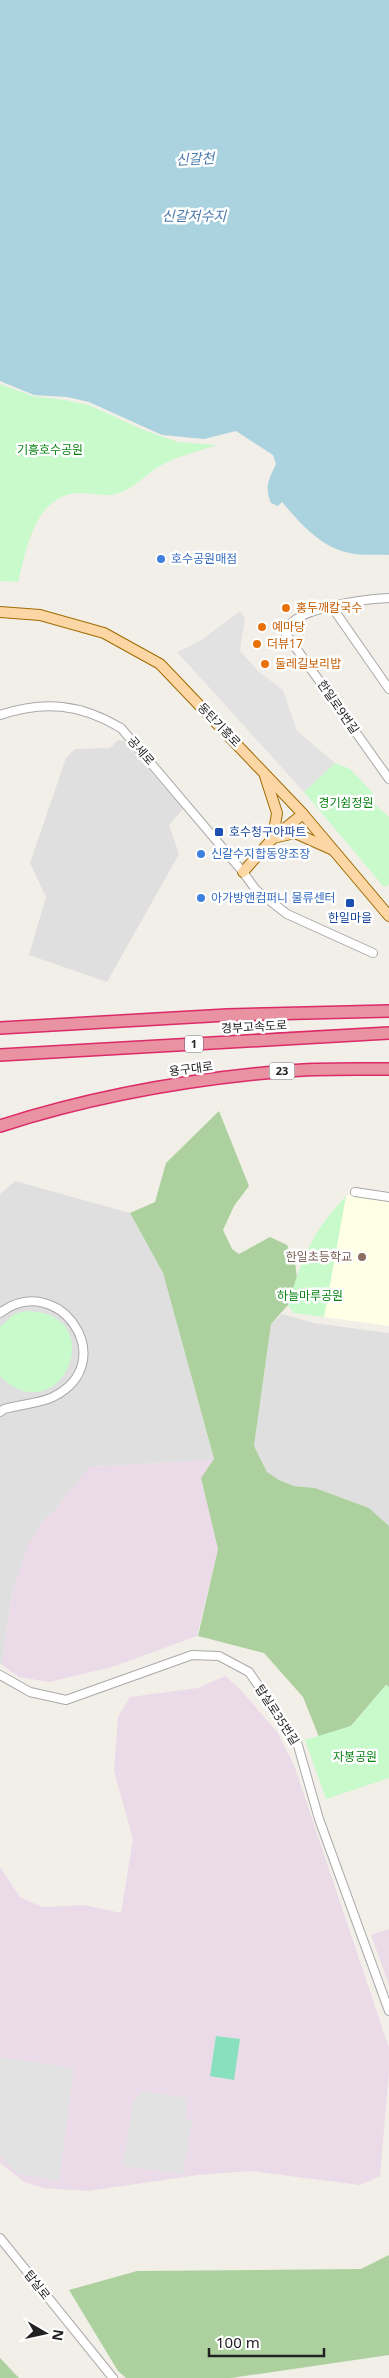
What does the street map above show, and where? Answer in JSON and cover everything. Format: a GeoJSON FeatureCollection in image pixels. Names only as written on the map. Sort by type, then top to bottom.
{"type":"FeatureCollection","features":[{"type":"Feature","properties":{"kind":"highway","name":"경부고속도로"},"geometry":{"type":"LineString","coordinates":[[0,1028],[227,1015],[389,1011]]}},
{"type":"Feature","properties":{"kind":"highway","name":"경부고속도로"},"geometry":{"type":"LineString","coordinates":[[0,1055],[389,1034]]}},
{"type":"Feature","properties":{"kind":"highway","name":"용구대로"},"geometry":{"type":"LineString","coordinates":[[0,1126],[82,1102],[176,1084],[287,1071],[389,1069]]}},
{"type":"Feature","properties":{"kind":"main road","name":"동탄기흥로"},"geometry":{"type":"LineString","coordinates":[[0,612],[40,615],[104,633],[160,664],[302,814],[389,916]]}},
{"type":"Feature","properties":{"kind":"main road"},"geometry":{"type":"LineString","coordinates":[[264,773],[276,813],[273,838]]}},
{"type":"Feature","properties":{"kind":"main road"},"geometry":{"type":"LineString","coordinates":[[243,872],[273,838],[302,814]]}},
{"type":"Feature","properties":{"kind":"main road"},"geometry":{"type":"LineString","coordinates":[[273,838],[296,833],[333,850]]}},
{"type":"Feature","properties":{"kind":"street"},"geometry":{"type":"LineString","coordinates":[[389,598],[364,599],[332,607],[389,689]]}},
{"type":"Feature","properties":{"kind":"street","name":"한일로9번길"},"geometry":{"type":"LineString","coordinates":[[332,607],[309,612],[290,621],[286,628],[286,634],[389,779]]}},
{"type":"Feature","properties":{"kind":"street","name":"공세로"},"geometry":{"type":"LineString","coordinates":[[0,716],[29,707],[55,704],[101,716],[121,728],[243,872],[256,890],[287,914],[373,954]]}},
{"type":"Feature","properties":{"kind":"street"},"geometry":{"type":"LineString","coordinates":[[355,1192],[389,1197]]}},
{"type":"Feature","properties":{"kind":"street"},"geometry":{"type":"LineString","coordinates":[[0,1313],[11,1304],[29,1300],[50,1305],[71,1318],[80,1333],[83,1351],[79,1374],[68,1388],[51,1398],[4,1409],[0,1412]]}},
{"type":"Feature","properties":{"kind":"street","name":"탑실로35번길"},"geometry":{"type":"LineString","coordinates":[[0,1675],[30,1692],[66,1700],[192,1655],[219,1656],[249,1672],[297,1742],[319,1819],[389,2011]]}},
{"type":"Feature","properties":{"kind":"street","name":"탑실로"},"geometry":{"type":"LineString","coordinates":[[0,2238],[113,2378]]}},
{"type":"Feature","properties":{"kind":"shaded area"},"geometry":{"type":"Polygon","coordinates":[[[240,611],[245,618],[240,651],[259,672],[283,690],[297,731],[335,763],[304,792],[177,652],[200,641],[240,611]]]}},
{"type":"Feature","properties":{"kind":"shaded area"},"geometry":{"type":"Polygon","coordinates":[[[118,740],[124,741],[183,809],[169,825],[179,854],[107,982],[29,955],[46,897],[30,863],[66,758],[75,749],[110,748],[118,740]]]}},
{"type":"Feature","properties":{"kind":"shaded area"},"geometry":{"type":"Polygon","coordinates":[[[15,1181],[130,1213],[163,1273],[214,1460],[89,1467],[54,1511],[42,1522],[12,1592],[2,1665],[0,1663],[0,1194],[15,1181]]]}},
{"type":"Feature","properties":{"kind":"shaded area","name":"한일초등학교"},"geometry":{"type":"Polygon","coordinates":[[[355,1192],[389,1197],[389,1326],[324,1317],[346,1196],[355,1192]]]}},
{"type":"Feature","properties":{"kind":"shaded area"},"geometry":{"type":"Polygon","coordinates":[[[282,1314],[314,1323],[389,1333],[389,1526],[369,1508],[315,1488],[294,1486],[279,1480],[267,1472],[254,1446],[271,1324],[282,1314]]]}},
{"type":"Feature","properties":{"kind":"shaded area"},"geometry":{"type":"Polygon","coordinates":[[[214,1460],[201,1478],[218,1549],[197,1636],[112,1667],[49,1682],[19,1677],[2,1665],[12,1592],[28,1545],[42,1522],[54,1511],[89,1467],[214,1460]]]}},
{"type":"Feature","properties":{"kind":"shaded area"},"geometry":{"type":"Polygon","coordinates":[[[225,1676],[240,1689],[277,1732],[294,1765],[389,2048],[389,2072],[380,2176],[360,2185],[251,2171],[198,2175],[88,2191],[43,2188],[24,2182],[0,2163],[0,1867],[20,1897],[42,1907],[84,1905],[121,1913],[133,1839],[114,1771],[118,1717],[130,1697],[198,1688],[225,1676]]]}},
{"type":"Feature","properties":{"kind":"shaded area"},"geometry":{"type":"Polygon","coordinates":[[[389,1929],[389,1985],[371,1935],[389,1929]]]}},
{"type":"Feature","properties":{"kind":"shaded area"},"geometry":{"type":"Polygon","coordinates":[[[0,2057],[74,2068],[59,2181],[19,2174],[4,2161],[0,2154],[0,2057]]]}},
{"type":"Feature","properties":{"kind":"shaded area"},"geometry":{"type":"Polygon","coordinates":[[[142,2091],[188,2098],[185,2119],[192,2121],[183,2174],[123,2166],[133,2102],[142,2091]]]}},
{"type":"Feature","properties":{"kind":"green space","name":"기흥호수공원"},"geometry":{"type":"Polygon","coordinates":[[[0,384],[32,396],[89,405],[146,431],[178,442],[217,445],[167,462],[125,491],[109,495],[77,493],[62,497],[51,504],[35,526],[29,540],[18,582],[0,581],[0,384]]]}},
{"type":"Feature","properties":{"kind":"green space","name":"경기쉼정원"},"geometry":{"type":"Polygon","coordinates":[[[335,763],[350,769],[373,793],[372,802],[389,817],[389,884],[384,887],[304,792],[335,763]]]}},
{"type":"Feature","properties":{"kind":"green space"},"geometry":{"type":"Polygon","coordinates":[[[219,1111],[249,1186],[234,1206],[223,1230],[232,1249],[239,1254],[270,1237],[287,1245],[295,1261],[297,1279],[288,1305],[271,1324],[254,1446],[267,1472],[279,1480],[294,1486],[315,1488],[369,1508],[389,1526],[389,1687],[386,1685],[351,1726],[319,1737],[303,1697],[264,1653],[198,1636],[218,1549],[201,1478],[214,1459],[163,1273],[130,1213],[155,1202],[166,1163],[219,1111]]]}},
{"type":"Feature","properties":{"kind":"green space","name":"하늘마루공원"},"geometry":{"type":"Polygon","coordinates":[[[346,1196],[324,1317],[294,1313],[288,1305],[303,1260],[324,1222],[346,1196]]]}},
{"type":"Feature","properties":{"kind":"green space"},"geometry":{"type":"Polygon","coordinates":[[[26,1311],[52,1316],[67,1330],[72,1347],[68,1366],[58,1382],[42,1391],[22,1390],[0,1376],[0,1327],[14,1314],[26,1311]]]}},
{"type":"Feature","properties":{"kind":"green space","name":"자봉공원"},"geometry":{"type":"Polygon","coordinates":[[[386,1685],[389,1687],[389,1778],[326,1799],[305,1740],[351,1726],[386,1685]]]}},
{"type":"Feature","properties":{"kind":"green space"},"geometry":{"type":"Polygon","coordinates":[[[216,2036],[240,2039],[234,2080],[210,2076],[216,2036]]]}},
{"type":"Feature","properties":{"kind":"green space"},"geometry":{"type":"Polygon","coordinates":[[[389,2255],[389,2355],[231,2378],[126,2378],[118,2371],[69,2290],[137,2271],[361,2269],[389,2255]]]}},
{"type":"Feature","properties":{"kind":"green space"},"geometry":{"type":"Polygon","coordinates":[[[0,2358],[19,2378],[0,2378],[0,2358]]]}},
{"type":"Feature","properties":{"kind":"water","name":"신갈저수지"},"geometry":{"type":"Polygon","coordinates":[[[0,0],[389,0],[389,555],[359,554],[339,550],[312,534],[282,502],[278,506],[271,503],[268,488],[269,479],[276,464],[273,455],[236,431],[204,439],[162,435],[89,402],[67,397],[34,395],[0,381],[0,0]]]}},
{"type":"Feature","properties":{"kind":"place","name":"호수공원매점"},"geometry":{"type":"Point","coordinates":[161,559]}},
{"type":"Feature","properties":{"kind":"place","name":"홍두깨칼국수"},"geometry":{"type":"Point","coordinates":[286,608]}},
{"type":"Feature","properties":{"kind":"place","name":"예마당"},"geometry":{"type":"Point","coordinates":[262,627]}},
{"type":"Feature","properties":{"kind":"place","name":"더뷰17"},"geometry":{"type":"Point","coordinates":[257,644]}},
{"type":"Feature","properties":{"kind":"place","name":"둘레길보리밥"},"geometry":{"type":"Point","coordinates":[265,664]}},
{"type":"Feature","properties":{"kind":"place","name":"호수청구아파트"},"geometry":{"type":"Point","coordinates":[219,832]}},
{"type":"Feature","properties":{"kind":"place","name":"신갈수지합동양조장"},"geometry":{"type":"Point","coordinates":[201,854]}},
{"type":"Feature","properties":{"kind":"place","name":"아가방앤컴퍼니 물류센터"},"geometry":{"type":"Point","coordinates":[201,898]}},
{"type":"Feature","properties":{"kind":"place","name":"한일마을"},"geometry":{"type":"Point","coordinates":[350,903]}},
{"type":"Feature","properties":{"kind":"place","name":"한일초등학교"},"geometry":{"type":"Point","coordinates":[362,1257]}},
{"type":"Feature","properties":{"kind":"water label","name":"신갈천"},"geometry":{"type":"Point","coordinates":[195,159]}}]}
